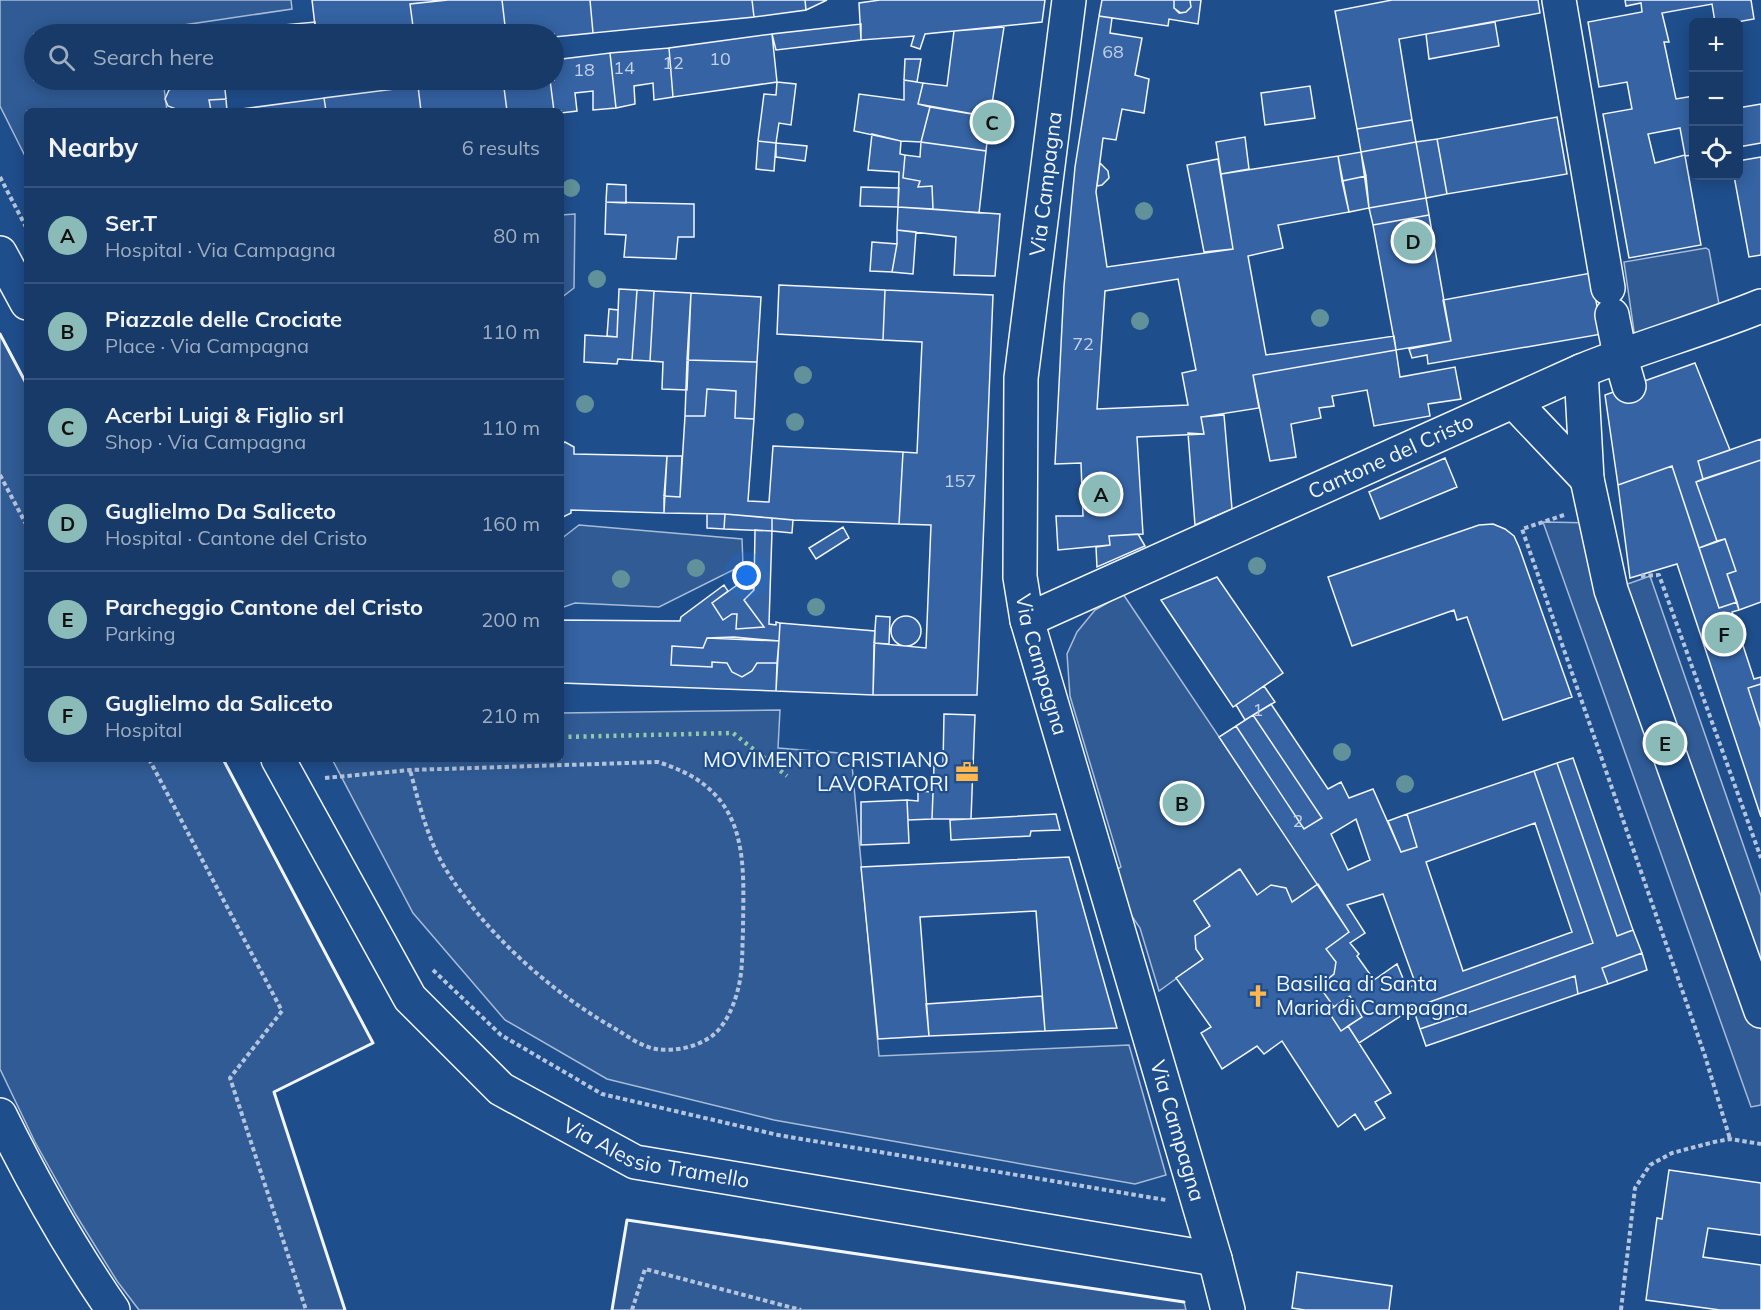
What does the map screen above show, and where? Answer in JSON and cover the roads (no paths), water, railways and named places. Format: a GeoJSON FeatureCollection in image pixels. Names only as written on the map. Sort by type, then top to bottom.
{"type":"FeatureCollection","features":[{"type":"Feature","properties":{"kind":"street","name":"Via Campagna"},"geometry":{"type":"LineString","coordinates":[[1069,0],[1021,378],[1020,578],[1027,620],[1228,1310]]}},
{"type":"Feature","properties":{"kind":"street"},"geometry":{"type":"LineString","coordinates":[[1559,0],[1607,289],[1620,355],[1629,386]]}},
{"type":"Feature","properties":{"kind":"street"},"geometry":{"type":"LineString","coordinates":[[0,253],[24,297]]}},
{"type":"Feature","properties":{"kind":"street","name":"Cantone del Cristo"},"geometry":{"type":"LineString","coordinates":[[1027,620],[1581,371],[1620,355],[1711,326],[1761,306]]}},
{"type":"Feature","properties":{"kind":"street"},"geometry":{"type":"LineString","coordinates":[[1581,371],[1590,493],[1611,590],[1761,1011]]}},
{"type":"Feature","properties":{"kind":"street"},"geometry":{"type":"LineString","coordinates":[[1514,402],[1590,493]]}},
{"type":"Feature","properties":{"kind":"street","name":"Via Alessio Tramello"},"geometry":{"type":"LineString","coordinates":[[280,762],[410,998],[501,1089],[635,1162],[1215,1259]]}},
{"type":"Feature","properties":{"kind":"street"},"geometry":{"type":"LineString","coordinates":[[0,1115],[20,1157],[82,1265],[113,1310]]}},
{"type":"Feature","properties":{"kind":"place","name":"Acerbi Luigi & Figlio srl"},"geometry":{"type":"Point","coordinates":[992,122]}},
{"type":"Feature","properties":{"kind":"place","name":"Guglielmo Da Saliceto"},"geometry":{"type":"Point","coordinates":[1413,241]}},
{"type":"Feature","properties":{"kind":"place","name":"Ser.T"},"geometry":{"type":"Point","coordinates":[1101,494]}},
{"type":"Feature","properties":{"kind":"place","name":"Guglielmo da Saliceto"},"geometry":{"type":"Point","coordinates":[1724,634]}},
{"type":"Feature","properties":{"kind":"place","name":"Parcheggio Cantone del Cristo"},"geometry":{"type":"Point","coordinates":[1665,743]}},
{"type":"Feature","properties":{"kind":"place","name":"MOVIMENTO CRISTIANO LAVORATORI"},"geometry":{"type":"Point","coordinates":[967,772]}},
{"type":"Feature","properties":{"kind":"place","name":"Piazzale delle Crociate"},"geometry":{"type":"Point","coordinates":[1182,803]}},
{"type":"Feature","properties":{"kind":"place","name":"Basilica di Santa Maria di Campagna"},"geometry":{"type":"Point","coordinates":[1258,996]}}]}
